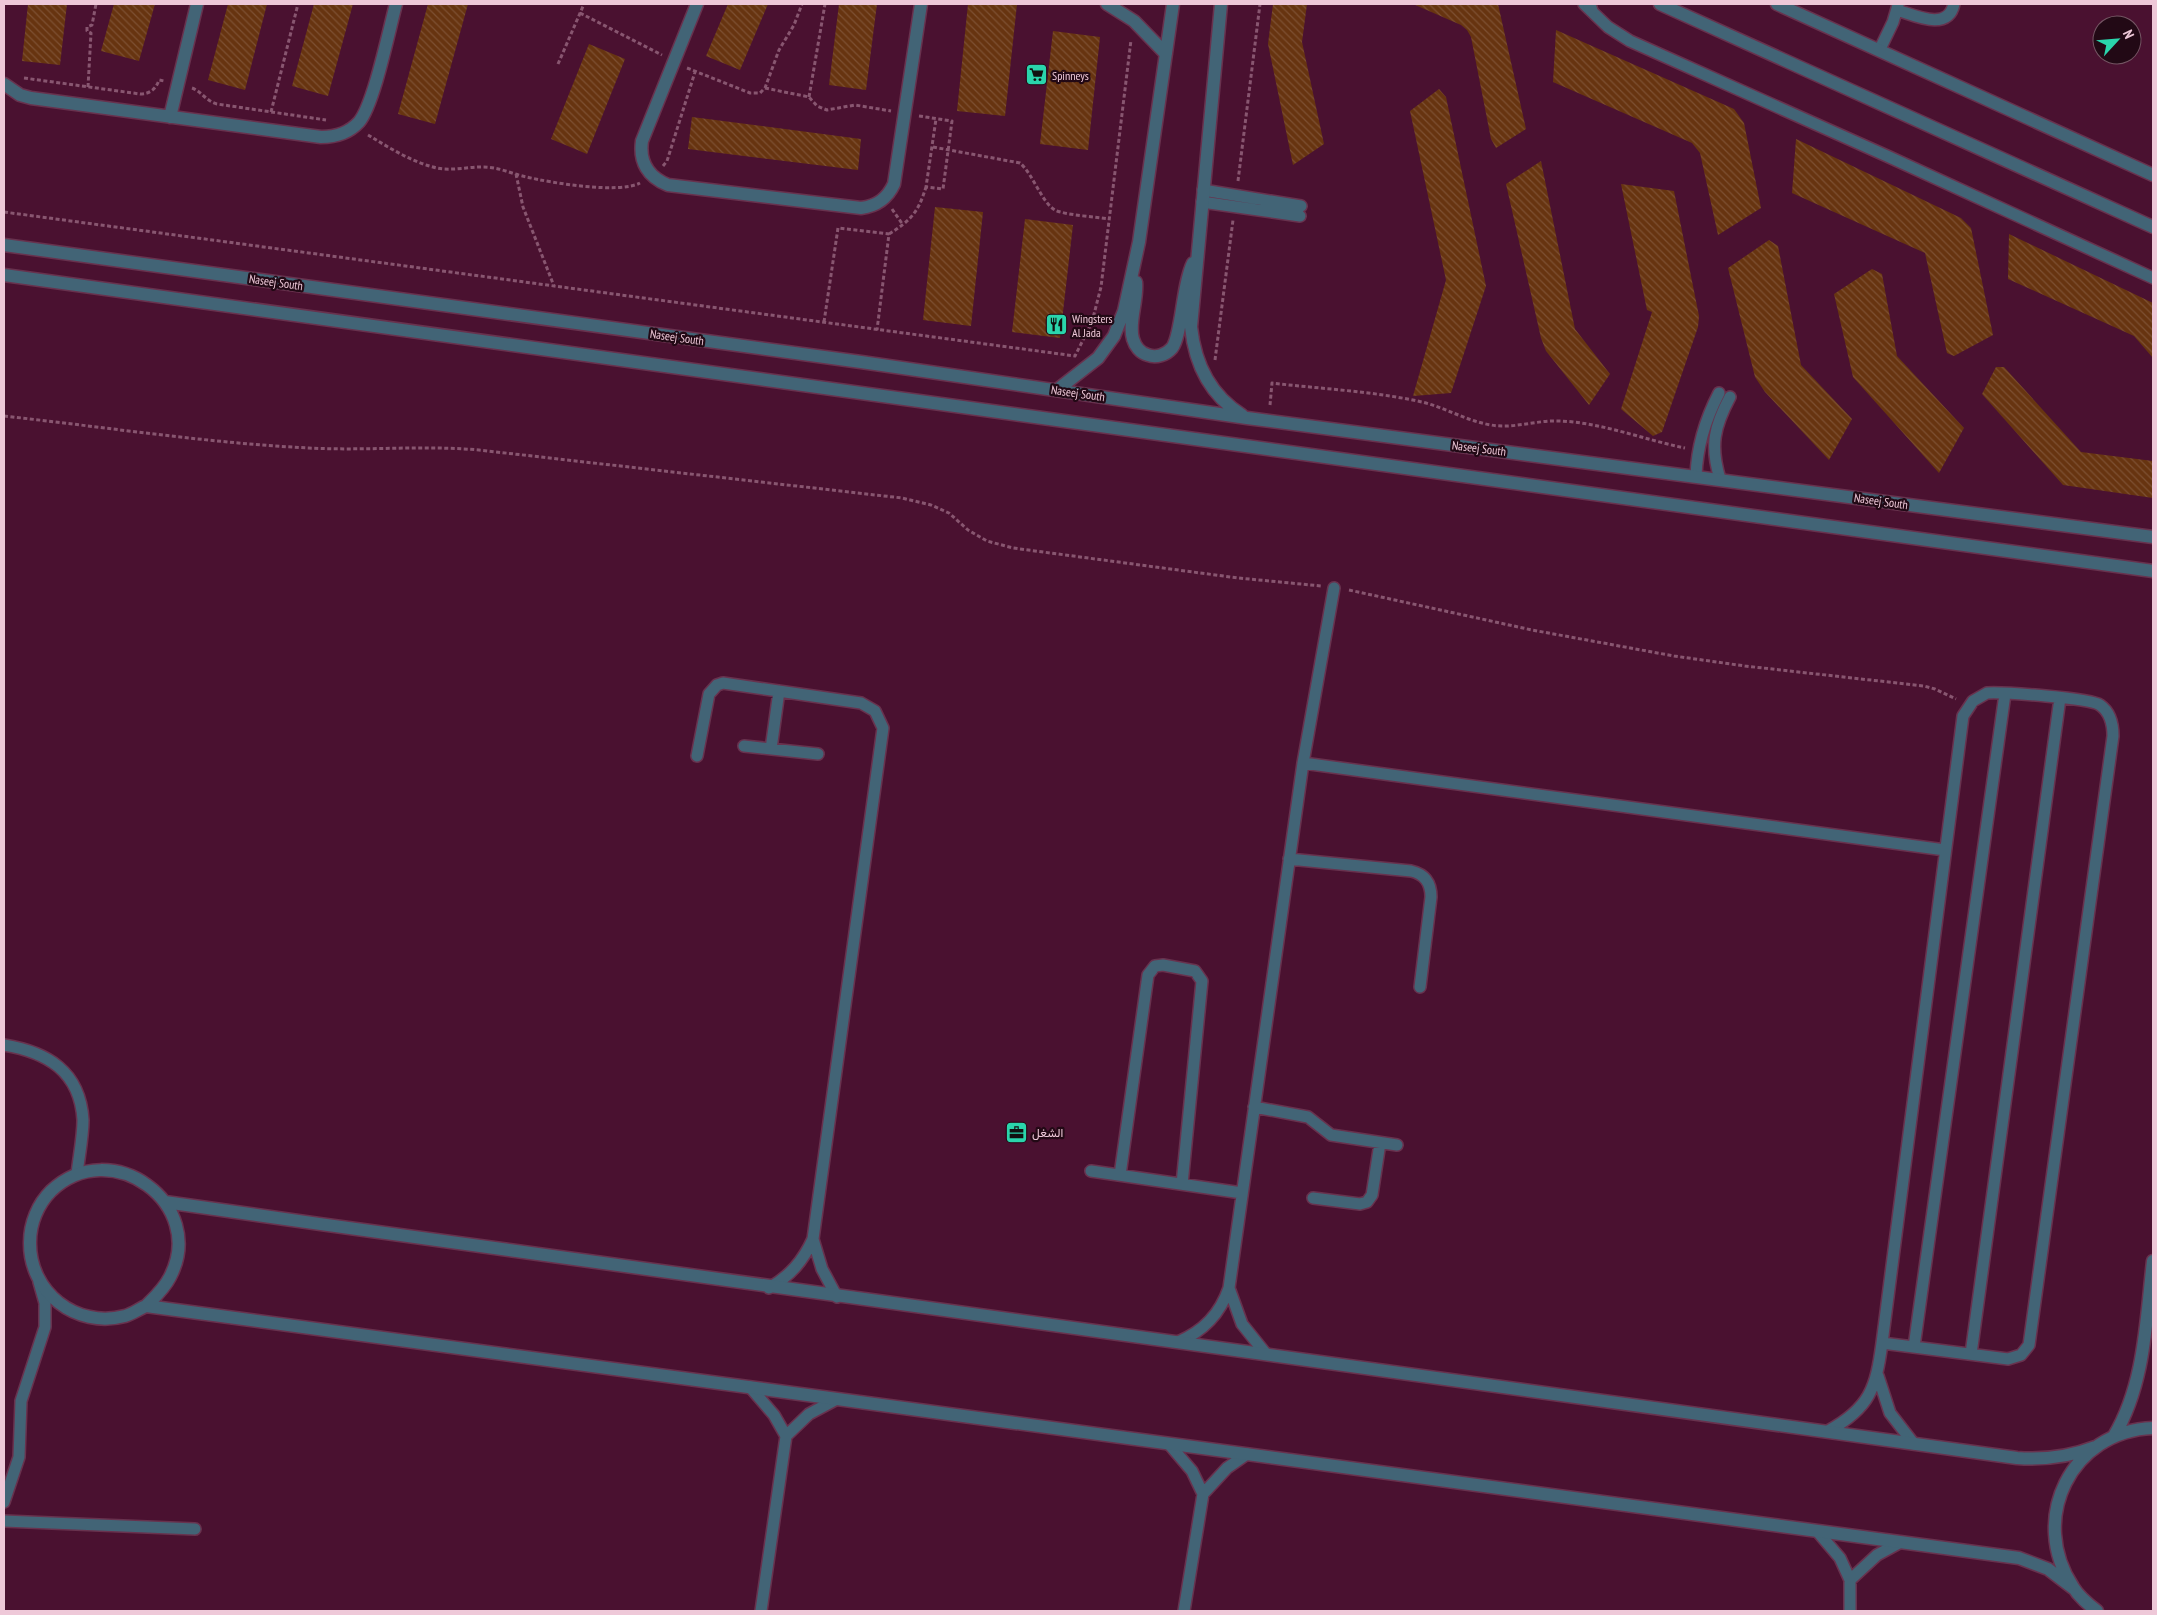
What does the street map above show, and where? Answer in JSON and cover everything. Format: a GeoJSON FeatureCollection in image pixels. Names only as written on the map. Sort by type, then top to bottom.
{"type":"FeatureCollection","features":[{"type":"Feature","properties":{"kind":"street"},"geometry":{"type":"LineString","coordinates":[[170,117],[197,4]]}},
{"type":"Feature","properties":{"kind":"street"},"geometry":{"type":"LineString","coordinates":[[4,84],[10,90],[25,96],[321,137],[338,135],[354,127],[368,107],[396,4]]}},
{"type":"Feature","properties":{"kind":"street"},"geometry":{"type":"LineString","coordinates":[[697,4],[642,141],[641,157],[653,177],[668,185],[853,208],[869,208],[877,205],[885,198],[894,184],[921,4]]}},
{"type":"Feature","properties":{"kind":"street"},"geometry":{"type":"LineString","coordinates":[[1107,4],[1112,4]]}},
{"type":"Feature","properties":{"kind":"street"},"geometry":{"type":"LineString","coordinates":[[1107,4],[1140,26],[1166,54]]}},
{"type":"Feature","properties":{"kind":"street"},"geometry":{"type":"LineString","coordinates":[[1057,390],[1088,367],[1110,342],[1124,311],[1139,242],[1173,4]]}},
{"type":"Feature","properties":{"kind":"street"},"geometry":{"type":"LineString","coordinates":[[1221,4],[1191,327],[1195,354],[1206,379],[1224,401],[1247,418]]}},
{"type":"Feature","properties":{"kind":"street"},"geometry":{"type":"LineString","coordinates":[[1660,4],[2153,227]]}},
{"type":"Feature","properties":{"kind":"street"},"geometry":{"type":"LineString","coordinates":[[1777,4],[1880,49],[2153,175]]}},
{"type":"Feature","properties":{"kind":"street","name":"Naseej South"},"geometry":{"type":"LineString","coordinates":[[4,245],[1057,390],[1247,418],[2153,537]]}},
{"type":"Feature","properties":{"kind":"street"},"geometry":{"type":"LineString","coordinates":[[1133,270],[1136,292],[1132,327],[1133,340],[1136,347],[1147,355],[1161,355],[1167,353],[1175,342],[1186,280],[1197,256]]}},
{"type":"Feature","properties":{"kind":"street"},"geometry":{"type":"LineString","coordinates":[[4,275],[2153,571]]}},
{"type":"Feature","properties":{"kind":"street"},"geometry":{"type":"LineString","coordinates":[[97,1169],[117,1170],[136,1176],[152,1187],[165,1202],[174,1220],[178,1239],[177,1258],[171,1277],[160,1293],[146,1306],[126,1316],[104,1319],[83,1316],[63,1306],[46,1292],[35,1273],[30,1254],[30,1233],[35,1214],[45,1197],[60,1183],[77,1174],[97,1169]]}},
{"type":"Feature","properties":{"kind":"street"},"geometry":{"type":"LineString","coordinates":[[165,1202],[769,1288],[1178,1342],[2033,1460],[2065,1457],[2095,1447],[2114,1436],[2132,1430],[2153,1428]]}},
{"type":"Feature","properties":{"kind":"street"},"geometry":{"type":"LineString","coordinates":[[2114,1436],[2128,1408],[2138,1377],[2153,1261]]}},
{"type":"Feature","properties":{"kind":"street"},"geometry":{"type":"LineString","coordinates":[[146,1306],[2018,1558],[2034,1562],[2048,1569],[2073,1588]]}},
{"type":"Feature","properties":{"kind":"street"},"geometry":{"type":"LineString","coordinates":[[2095,1447],[2079,1462],[2066,1481],[2058,1502],[2054,1524],[2056,1547],[2062,1568],[2085,1605],[2097,1611]]}},
{"type":"Feature","properties":{"kind":"lane"},"geometry":{"type":"LineString","coordinates":[[1880,49],[1897,7],[1931,20],[1938,20],[1950,13],[1954,4]]}},
{"type":"Feature","properties":{"kind":"lane"},"geometry":{"type":"LineString","coordinates":[[1588,5],[1608,27],[1630,41],[2153,278]]}},
{"type":"Feature","properties":{"kind":"lane"},"geometry":{"type":"LineString","coordinates":[[1203,196],[1301,211]]}},
{"type":"Feature","properties":{"kind":"lane"},"geometry":{"type":"LineString","coordinates":[[1696,476],[1698,451],[1704,426],[1724,395],[1714,446],[1715,463],[1720,479]]}},
{"type":"Feature","properties":{"kind":"lane"},"geometry":{"type":"LineString","coordinates":[[1178,1342],[1201,1330],[1210,1322],[1225,1300],[1229,1288],[1302,763],[1334,588]]}},
{"type":"Feature","properties":{"kind":"lane"},"geometry":{"type":"LineString","coordinates":[[697,756],[709,694],[717,685],[730,684],[862,703],[875,710],[884,728],[813,1239],[800,1263],[791,1273],[769,1288]]}},
{"type":"Feature","properties":{"kind":"lane"},"geometry":{"type":"LineString","coordinates":[[771,749],[779,691]]}},
{"type":"Feature","properties":{"kind":"lane"},"geometry":{"type":"LineString","coordinates":[[1828,1431],[1839,1425],[1858,1409],[1870,1394],[1878,1376],[1882,1343],[1944,850],[1963,716],[1966,708],[1979,696],[1987,693],[2094,702],[2100,705],[2112,722],[2113,736],[2029,1345],[2022,1355],[2012,1359],[1882,1343]]}},
{"type":"Feature","properties":{"kind":"lane"},"geometry":{"type":"LineString","coordinates":[[1914,1347],[2006,694]]}},
{"type":"Feature","properties":{"kind":"lane"},"geometry":{"type":"LineString","coordinates":[[1971,1354],[2060,698]]}},
{"type":"Feature","properties":{"kind":"lane"},"geometry":{"type":"LineString","coordinates":[[744,746],[818,754]]}},
{"type":"Feature","properties":{"kind":"lane"},"geometry":{"type":"LineString","coordinates":[[1302,763],[1944,850]]}},
{"type":"Feature","properties":{"kind":"lane"},"geometry":{"type":"LineString","coordinates":[[1289,859],[1410,871],[1424,877],[1431,889],[1431,897],[1420,987]]}},
{"type":"Feature","properties":{"kind":"lane"},"geometry":{"type":"LineString","coordinates":[[1120,1175],[1148,975],[1155,966],[1163,965],[1195,971],[1202,981],[1182,1184]]}},
{"type":"Feature","properties":{"kind":"lane"},"geometry":{"type":"LineString","coordinates":[[4,1045],[23,1048],[49,1058],[68,1074],[78,1096],[83,1120],[77,1174]]}},
{"type":"Feature","properties":{"kind":"lane"},"geometry":{"type":"LineString","coordinates":[[1254,1108],[1308,1117],[1331,1135],[1397,1145]]}},
{"type":"Feature","properties":{"kind":"lane"},"geometry":{"type":"LineString","coordinates":[[1313,1198],[1360,1204],[1368,1202],[1372,1195],[1380,1142]]}},
{"type":"Feature","properties":{"kind":"lane"},"geometry":{"type":"LineString","coordinates":[[1091,1171],[1242,1193]]}},
{"type":"Feature","properties":{"kind":"lane"},"geometry":{"type":"LineString","coordinates":[[813,1239],[822,1270],[837,1297]]}},
{"type":"Feature","properties":{"kind":"lane"},"geometry":{"type":"LineString","coordinates":[[4,1502],[18,1457],[21,1401],[45,1327],[45,1303],[35,1273]]}},
{"type":"Feature","properties":{"kind":"lane"},"geometry":{"type":"LineString","coordinates":[[1229,1288],[1242,1324],[1266,1354]]}},
{"type":"Feature","properties":{"kind":"lane"},"geometry":{"type":"LineString","coordinates":[[1878,1376],[1890,1413],[1914,1444]]}},
{"type":"Feature","properties":{"kind":"lane"},"geometry":{"type":"LineString","coordinates":[[750,1387],[774,1415],[786,1436],[761,1611]]}},
{"type":"Feature","properties":{"kind":"lane"},"geometry":{"type":"LineString","coordinates":[[786,1436],[809,1414],[837,1399]]}},
{"type":"Feature","properties":{"kind":"lane"},"geometry":{"type":"LineString","coordinates":[[1168,1444],[1192,1471],[1203,1494]]}},
{"type":"Feature","properties":{"kind":"lane"},"geometry":{"type":"LineString","coordinates":[[1184,1611],[1203,1494],[1227,1468],[1247,1454]]}},
{"type":"Feature","properties":{"kind":"lane"},"geometry":{"type":"LineString","coordinates":[[4,1521],[195,1529]]}},
{"type":"Feature","properties":{"kind":"lane"},"geometry":{"type":"LineString","coordinates":[[1817,1531],[1840,1558],[1850,1580],[1850,1611]]}},
{"type":"Feature","properties":{"kind":"lane"},"geometry":{"type":"LineString","coordinates":[[1850,1580],[1872,1558],[1899,1543]]}},
{"type":"Feature","properties":{"kind":"path"},"geometry":{"type":"LineString","coordinates":[[88,87],[91,34],[87,31],[88,27],[92,25],[96,4]]}},
{"type":"Feature","properties":{"kind":"path"},"geometry":{"type":"LineString","coordinates":[[271,112],[298,4]]}},
{"type":"Feature","properties":{"kind":"path"},"geometry":{"type":"LineString","coordinates":[[558,64],[584,4]]}},
{"type":"Feature","properties":{"kind":"path"},"geometry":{"type":"LineString","coordinates":[[580,13],[695,72],[753,94],[760,93],[765,88],[779,50],[790,34],[802,4]]}},
{"type":"Feature","properties":{"kind":"path"},"geometry":{"type":"LineString","coordinates":[[809,98],[825,4]]}},
{"type":"Feature","properties":{"kind":"path"},"geometry":{"type":"LineString","coordinates":[[1214,366],[1260,4]]}},
{"type":"Feature","properties":{"kind":"path"},"geometry":{"type":"LineString","coordinates":[[4,212],[1075,356],[1086,338],[1097,305],[1130,51],[1130,36]]}},
{"type":"Feature","properties":{"kind":"path"},"geometry":{"type":"LineString","coordinates":[[354,127],[420,164],[452,170],[473,167],[493,168],[516,174],[604,188],[635,186],[653,177],[667,161],[695,72]]}},
{"type":"Feature","properties":{"kind":"path"},"geometry":{"type":"LineString","coordinates":[[16,74],[23,78],[140,94],[146,94],[154,89],[159,80],[197,90],[211,102],[332,121]]}},
{"type":"Feature","properties":{"kind":"path"},"geometry":{"type":"LineString","coordinates":[[765,88],[809,98],[818,106],[827,110],[855,105],[952,121],[943,189],[926,187]]}},
{"type":"Feature","properties":{"kind":"path"},"geometry":{"type":"LineString","coordinates":[[824,322],[838,228],[889,234],[915,214],[926,187],[936,119]]}},
{"type":"Feature","properties":{"kind":"path"},"geometry":{"type":"LineString","coordinates":[[933,147],[1020,163],[1025,167],[1047,203],[1054,210],[1109,219]]}},
{"type":"Feature","properties":{"kind":"path"},"geometry":{"type":"LineString","coordinates":[[516,174],[523,207],[554,286]]}},
{"type":"Feature","properties":{"kind":"path"},"geometry":{"type":"LineString","coordinates":[[877,330],[889,234]]}},
{"type":"Feature","properties":{"kind":"path"},"geometry":{"type":"LineString","coordinates":[[1262,404],[1270,405],[1272,383],[1423,402],[1491,425],[1511,426],[1558,421],[1578,423],[1698,451]]}},
{"type":"Feature","properties":{"kind":"path"},"geometry":{"type":"LineString","coordinates":[[4,416],[255,444],[310,448],[442,447],[479,450],[902,498],[931,505],[949,513],[968,530],[987,541],[1012,548],[1238,578],[1334,588],[1532,630],[1665,655],[1924,686],[1947,693],[1966,708]]}},
{"type":"Feature","properties":{"kind":"building"},"geometry":{"type":"Polygon","coordinates":[[[28,4],[67,4],[60,65],[22,61],[28,4]]]}},
{"type":"Feature","properties":{"kind":"building"},"geometry":{"type":"Polygon","coordinates":[[[114,4],[155,4],[139,61],[101,51],[114,4]]]}},
{"type":"Feature","properties":{"kind":"building"},"geometry":{"type":"Polygon","coordinates":[[[228,4],[267,4],[245,90],[208,80],[228,4]]]}},
{"type":"Feature","properties":{"kind":"building"},"geometry":{"type":"Polygon","coordinates":[[[314,4],[353,4],[328,96],[292,86],[314,4]]]}},
{"type":"Feature","properties":{"kind":"building"},"geometry":{"type":"Polygon","coordinates":[[[428,4],[468,4],[435,124],[398,114],[428,4]]]}},
{"type":"Feature","properties":{"kind":"building"},"geometry":{"type":"Polygon","coordinates":[[[728,4],[768,4],[740,70],[706,56],[728,4]]]}},
{"type":"Feature","properties":{"kind":"building"},"geometry":{"type":"Polygon","coordinates":[[[839,4],[877,4],[866,90],[829,85],[839,4]]]}},
{"type":"Feature","properties":{"kind":"building"},"geometry":{"type":"Polygon","coordinates":[[[968,4],[1017,4],[1005,116],[957,111],[968,4]]]}},
{"type":"Feature","properties":{"kind":"building"},"geometry":{"type":"Polygon","coordinates":[[[1273,4],[1307,4],[1302,42],[1324,144],[1293,165],[1268,44],[1273,4]]]}},
{"type":"Feature","properties":{"kind":"building"},"geometry":{"type":"Polygon","coordinates":[[[1413,4],[1498,4],[1526,129],[1496,148],[1491,139],[1471,37],[1467,30],[1461,25],[1413,4]]]}},
{"type":"Feature","properties":{"kind":"building"},"geometry":{"type":"Polygon","coordinates":[[[1556,30],[1734,109],[1744,123],[1761,208],[1718,235],[1700,153],[1692,143],[1553,82],[1556,30]]]}},
{"type":"Feature","properties":{"kind":"building"},"geometry":{"type":"Polygon","coordinates":[[[1053,31],[1100,37],[1088,150],[1040,144],[1053,31]]]}},
{"type":"Feature","properties":{"kind":"building"},"geometry":{"type":"Polygon","coordinates":[[[589,44],[625,59],[587,154],[551,139],[589,44]]]}},
{"type":"Feature","properties":{"kind":"building"},"geometry":{"type":"Polygon","coordinates":[[[1439,89],[1446,97],[1486,286],[1451,393],[1413,396],[1446,280],[1410,111],[1439,89]]]}},
{"type":"Feature","properties":{"kind":"building"},"geometry":{"type":"Polygon","coordinates":[[[692,117],[861,139],[858,170],[688,149],[692,117]]]}},
{"type":"Feature","properties":{"kind":"building"},"geometry":{"type":"Polygon","coordinates":[[[1796,139],[1961,218],[1971,228],[1993,335],[1954,356],[1947,353],[1925,253],[1792,193],[1796,139]]]}},
{"type":"Feature","properties":{"kind":"building"},"geometry":{"type":"Polygon","coordinates":[[[1541,161],[1575,329],[1610,374],[1589,405],[1546,351],[1541,338],[1506,184],[1541,161]]]}},
{"type":"Feature","properties":{"kind":"building"},"geometry":{"type":"Polygon","coordinates":[[[1621,184],[1674,191],[1699,316],[1698,327],[1662,432],[1653,436],[1621,409],[1652,312],[1647,310],[1621,184]]]}},
{"type":"Feature","properties":{"kind":"building"},"geometry":{"type":"Polygon","coordinates":[[[935,207],[983,212],[971,326],[923,320],[935,207]]]}},
{"type":"Feature","properties":{"kind":"building"},"geometry":{"type":"Polygon","coordinates":[[[1025,219],[1073,225],[1060,338],[1012,332],[1025,219]]]}},
{"type":"Feature","properties":{"kind":"building"},"geometry":{"type":"Polygon","coordinates":[[[2009,234],[2153,303],[2153,358],[2134,336],[2008,279],[2009,234]]]}},
{"type":"Feature","properties":{"kind":"building"},"geometry":{"type":"Polygon","coordinates":[[[1769,240],[1778,246],[1801,365],[1852,419],[1829,460],[1765,392],[1755,377],[1728,268],[1769,240]]]}},
{"type":"Feature","properties":{"kind":"building"},"geometry":{"type":"Polygon","coordinates":[[[1872,269],[1882,274],[1897,356],[1964,428],[1939,473],[1853,377],[1834,294],[1872,269]]]}},
{"type":"Feature","properties":{"kind":"building"},"geometry":{"type":"Polygon","coordinates":[[[1996,367],[2004,367],[2081,452],[2153,461],[2153,498],[2063,485],[1982,394],[1996,367]]]}},
{"type":"Feature","properties":{"kind":"place","name":"Spinneys"},"geometry":{"type":"Point","coordinates":[1036,75]}},
{"type":"Feature","properties":{"kind":"place","name":"Wingsters Al Jada"},"geometry":{"type":"Point","coordinates":[1056,325]}},
{"type":"Feature","properties":{"kind":"place","name":"الشغل"},"geometry":{"type":"Point","coordinates":[1016,1132]}}]}
